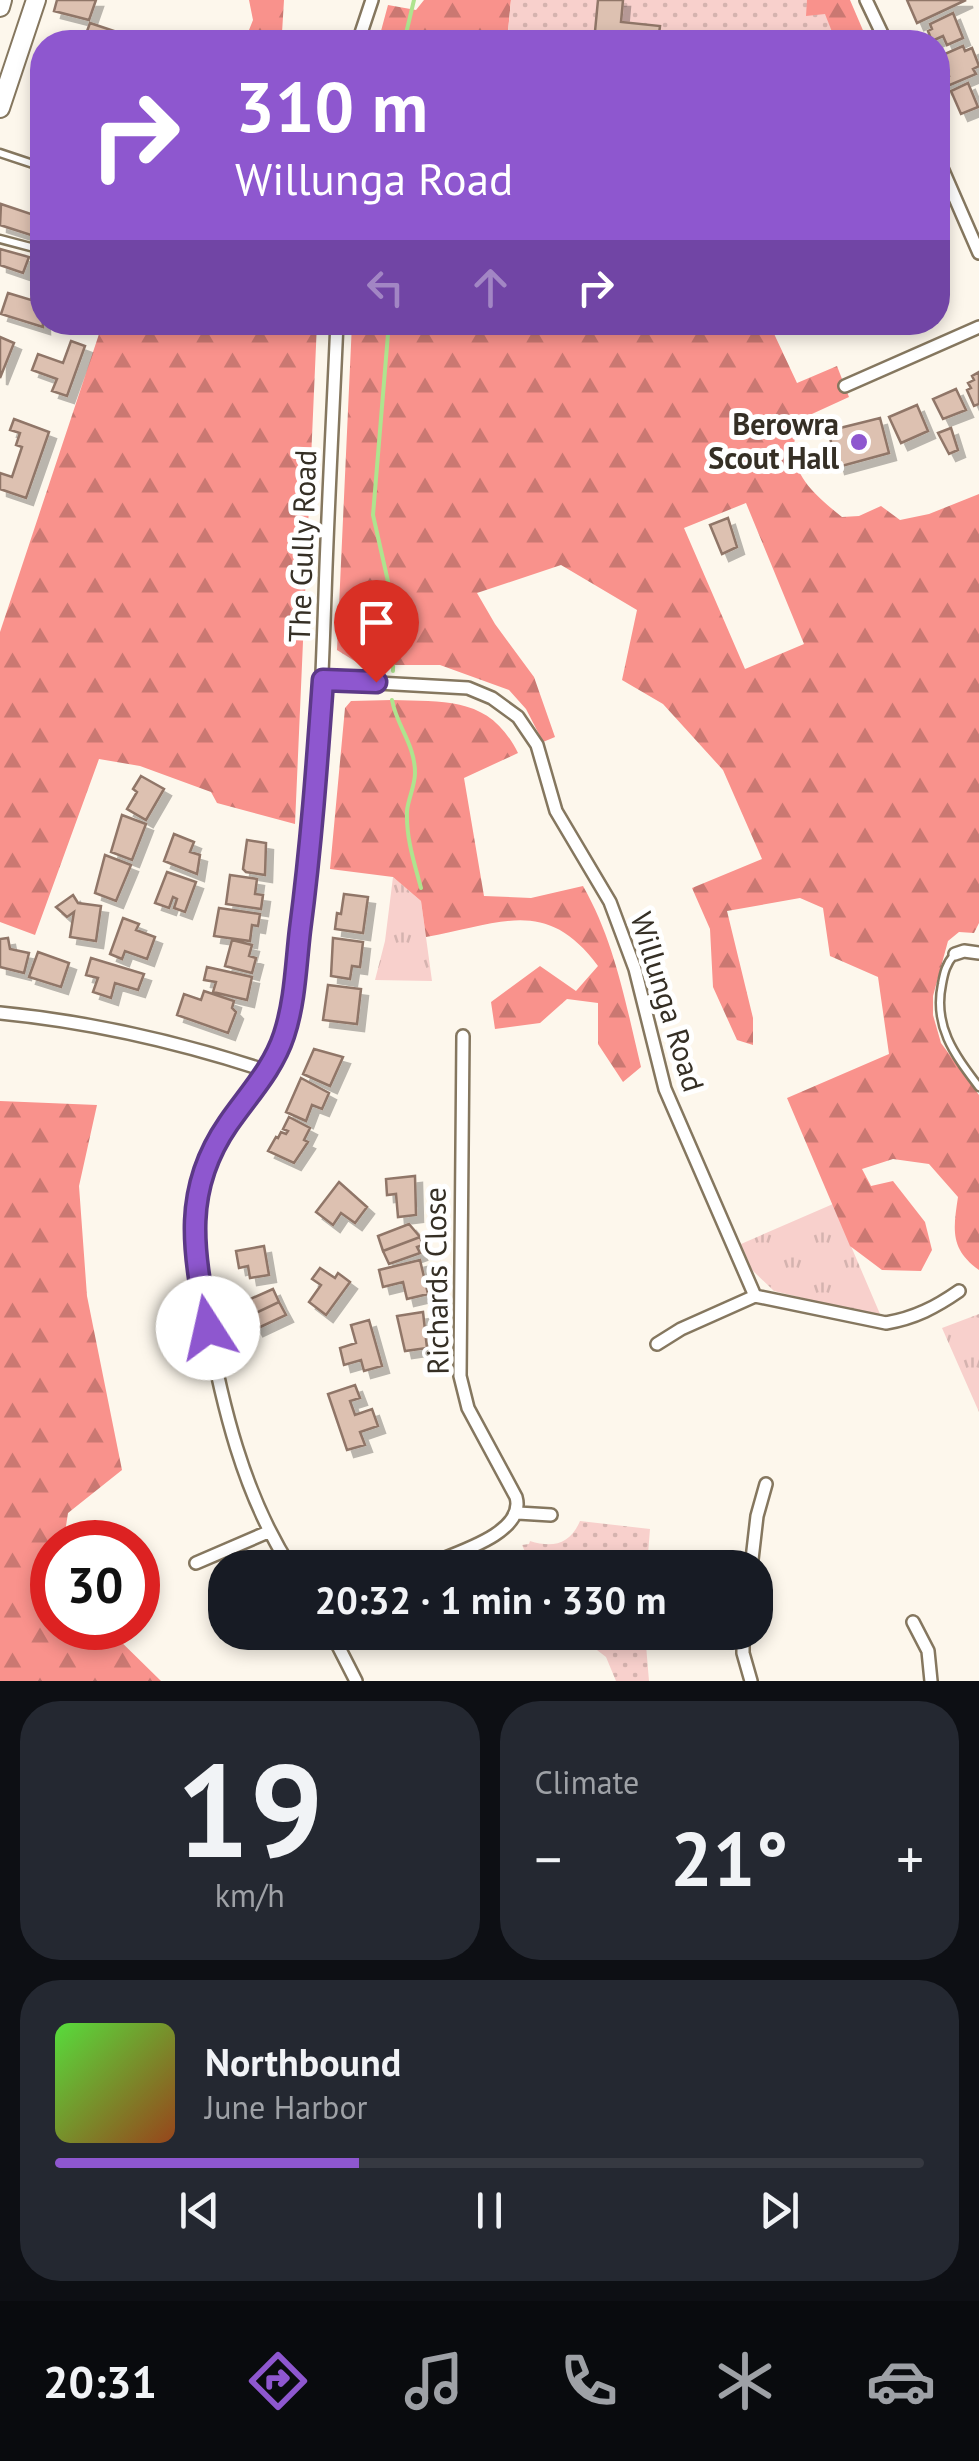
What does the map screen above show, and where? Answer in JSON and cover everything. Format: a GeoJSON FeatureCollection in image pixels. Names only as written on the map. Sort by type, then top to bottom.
{"type":"FeatureCollection","features":[{"type":"Feature","properties":{"kind":"main road"},"geometry":{"type":"LineString","coordinates":[[0,108],[36,0]]}},
{"type":"Feature","properties":{"kind":"street"},"geometry":{"type":"LineString","coordinates":[[362,30],[372,0]]}},
{"type":"Feature","properties":{"kind":"street"},"geometry":{"type":"LineString","coordinates":[[866,0],[880,30]]}},
{"type":"Feature","properties":{"kind":"street"},"geometry":{"type":"LineString","coordinates":[[950,187],[979,253]]}},
{"type":"Feature","properties":{"kind":"street"},"geometry":{"type":"LineString","coordinates":[[844,386],[979,328]]}},
{"type":"Feature","properties":{"kind":"street","name":"The Gully Road"},"geometry":{"type":"LineString","coordinates":[[279,1550],[268,1532],[220,1389],[194,1247],[194,1215],[211,1151],[268,1071],[284,1035],[292,996],[312,835],[323,680],[336,335]]}},
{"type":"Feature","properties":{"kind":"street","name":"Willunga Road"},"geometry":{"type":"LineString","coordinates":[[323,680],[468,688],[492,698],[518,717],[536,745],[556,812],[610,902],[635,970],[665,1088],[754,1296]]}},
{"type":"Feature","properties":{"kind":"street"},"geometry":{"type":"LineString","coordinates":[[955,954],[964,950],[979,953]]}},
{"type":"Feature","properties":{"kind":"street"},"geometry":{"type":"LineString","coordinates":[[0,1013],[82,1022],[148,1035],[268,1071]]}},
{"type":"Feature","properties":{"kind":"street","name":"Richards Close"},"geometry":{"type":"LineString","coordinates":[[464,1036],[460,1376],[468,1408],[516,1497],[518,1513]]}},
{"type":"Feature","properties":{"kind":"street"},"geometry":{"type":"LineString","coordinates":[[657,1344],[681,1328],[754,1296],[886,1323],[907,1320],[959,1291]]}},
{"type":"Feature","properties":{"kind":"street"},"geometry":{"type":"LineString","coordinates":[[752,1550],[766,1484]]}},
{"type":"Feature","properties":{"kind":"street"},"geometry":{"type":"LineString","coordinates":[[460,1550],[500,1532],[512,1524],[518,1513],[551,1515]]}},
{"type":"Feature","properties":{"kind":"street"},"geometry":{"type":"LineString","coordinates":[[196,1563],[268,1532]]}},
{"type":"Feature","properties":{"kind":"street"},"geometry":{"type":"LineString","coordinates":[[913,1622],[928,1650],[931,1681]]}},
{"type":"Feature","properties":{"kind":"street"},"geometry":{"type":"LineString","coordinates":[[341,1650],[356,1681]]}},
{"type":"Feature","properties":{"kind":"street"},"geometry":{"type":"LineString","coordinates":[[742,1650],[751,1681]]}},
{"type":"Feature","properties":{"kind":"lane"},"geometry":{"type":"LineString","coordinates":[[0,153],[30,163]]}},
{"type":"Feature","properties":{"kind":"lane"},"geometry":{"type":"LineString","coordinates":[[0,239],[30,247]]}},
{"type":"Feature","properties":{"kind":"lane"},"geometry":{"type":"LineString","coordinates":[[955,954],[945,970],[940,993],[942,1028],[959,1061],[979,1087]]}},
{"type":"Feature","properties":{"kind":"green space"},"geometry":{"type":"Polygon","coordinates":[[[249,0],[284,0],[282,30],[249,30],[253,20],[249,0]]]}},
{"type":"Feature","properties":{"kind":"green space"},"geometry":{"type":"Polygon","coordinates":[[[424,0],[511,0],[508,30],[381,30],[388,5],[416,10],[424,0]]]}},
{"type":"Feature","properties":{"kind":"green space"},"geometry":{"type":"Polygon","coordinates":[[[511,0],[807,0],[806,16],[825,14],[831,30],[508,30],[511,0]]]}},
{"type":"Feature","properties":{"kind":"green space"},"geometry":{"type":"Polygon","coordinates":[[[796,0],[850,0],[863,30],[818,30],[796,0]]]}},
{"type":"Feature","properties":{"kind":"green space"},"geometry":{"type":"Polygon","coordinates":[[[99,335],[316,335],[295,824],[217,803],[211,792],[140,766],[99,759],[35,935],[0,922],[0,632],[99,335]]]}},
{"type":"Feature","properties":{"kind":"green space"},"geometry":{"type":"Polygon","coordinates":[[[351,335],[775,335],[797,383],[837,366],[849,397],[801,419],[794,450],[808,486],[842,517],[859,516],[881,506],[900,520],[929,514],[979,494],[979,923],[974,933],[959,932],[948,941],[933,996],[933,1015],[941,1043],[979,1095],[979,1270],[958,1246],[958,1197],[929,1164],[893,1159],[862,1169],[871,1186],[893,1181],[925,1222],[932,1250],[921,1271],[882,1270],[850,1246],[787,1098],[889,1054],[878,977],[830,956],[823,908],[800,898],[727,911],[753,1018],[753,1045],[737,1040],[713,987],[710,929],[692,888],[762,859],[723,770],[663,704],[622,680],[637,610],[561,565],[477,593],[534,677],[555,737],[543,742],[526,709],[509,690],[440,665],[361,665],[337,650],[351,335]],[[746,503],[684,528],[745,669],[804,644],[746,503]]]}},
{"type":"Feature","properties":{"kind":"green space"},"geometry":{"type":"Polygon","coordinates":[[[351,701],[449,703],[481,712],[507,735],[518,753],[464,778],[484,896],[531,898],[583,886],[611,952],[641,1067],[623,1082],[598,1044],[598,1003],[567,999],[540,1023],[495,1029],[491,1002],[540,966],[576,991],[598,966],[560,930],[521,920],[426,937],[421,901],[393,877],[330,869],[345,708],[351,701]]]}},
{"type":"Feature","properties":{"kind":"green space"},"geometry":{"type":"Polygon","coordinates":[[[393,877],[421,901],[432,981],[375,980],[385,941],[393,877]]]}},
{"type":"Feature","properties":{"kind":"green space"},"geometry":{"type":"Polygon","coordinates":[[[0,1101],[97,1105],[79,1186],[87,1296],[122,1470],[68,1513],[67,1520],[30,1520],[30,1650],[129,1650],[161,1681],[0,1681],[0,1101]]]}},
{"type":"Feature","properties":{"kind":"green space"},"geometry":{"type":"Polygon","coordinates":[[[833,1204],[880,1314],[774,1291],[752,1270],[741,1244],[833,1204]]]}},
{"type":"Feature","properties":{"kind":"green space"},"geometry":{"type":"Polygon","coordinates":[[[979,1314],[979,1412],[942,1328],[979,1314]]]}},
{"type":"Feature","properties":{"kind":"green space"},"geometry":{"type":"Polygon","coordinates":[[[580,1521],[650,1529],[648,1550],[524,1550],[522,1545],[530,1541],[560,1543],[580,1521]]]}},
{"type":"Feature","properties":{"kind":"green space"},"geometry":{"type":"Polygon","coordinates":[[[597,1650],[646,1650],[649,1681],[616,1681],[606,1657],[597,1650]]]}},
{"type":"Feature","properties":{"kind":"building"},"geometry":{"type":"Polygon","coordinates":[[[57,0],[96,0],[89,20],[54,11],[57,0]]]}},
{"type":"Feature","properties":{"kind":"building"},"geometry":{"type":"Polygon","coordinates":[[[598,0],[623,0],[621,22],[660,26],[660,30],[595,30],[598,0]]]}},
{"type":"Feature","properties":{"kind":"building"},"geometry":{"type":"Polygon","coordinates":[[[907,0],[966,0],[917,23],[907,0]]]}},
{"type":"Feature","properties":{"kind":"building"},"geometry":{"type":"Polygon","coordinates":[[[953,13],[963,38],[950,44],[950,30],[930,30],[930,24],[953,13]]]}},
{"type":"Feature","properties":{"kind":"building"},"geometry":{"type":"Polygon","coordinates":[[[90,23],[111,30],[87,30],[90,23]]]}},
{"type":"Feature","properties":{"kind":"building"},"geometry":{"type":"Polygon","coordinates":[[[963,46],[965,51],[972,48],[979,66],[973,69],[976,74],[950,85],[950,52],[963,46]]]}},
{"type":"Feature","properties":{"kind":"building"},"geometry":{"type":"Polygon","coordinates":[[[968,83],[978,107],[961,114],[951,91],[968,83]]]}},
{"type":"Feature","properties":{"kind":"building"},"geometry":{"type":"Polygon","coordinates":[[[1,204],[30,214],[30,235],[0,225],[1,204]]]}},
{"type":"Feature","properties":{"kind":"building"},"geometry":{"type":"Polygon","coordinates":[[[0,249],[29,257],[23,273],[0,265],[0,249]]]}},
{"type":"Feature","properties":{"kind":"building"},"geometry":{"type":"Polygon","coordinates":[[[8,293],[30,300],[30,323],[1,314],[8,293]]]}},
{"type":"Feature","properties":{"kind":"building"},"geometry":{"type":"Polygon","coordinates":[[[0,337],[14,343],[0,378],[0,337]]]}},
{"type":"Feature","properties":{"kind":"building"},"geometry":{"type":"Polygon","coordinates":[[[71,341],[85,346],[67,396],[52,391],[57,379],[32,370],[38,354],[63,363],[71,341]]]}},
{"type":"Feature","properties":{"kind":"building"},"geometry":{"type":"Polygon","coordinates":[[[979,372],[979,404],[974,406],[968,383],[979,372]]]}},
{"type":"Feature","properties":{"kind":"building"},"geometry":{"type":"Polygon","coordinates":[[[956,389],[966,410],[943,419],[933,399],[956,389]]]}},
{"type":"Feature","properties":{"kind":"building"},"geometry":{"type":"Polygon","coordinates":[[[917,405],[928,431],[901,443],[889,417],[917,405]]]}},
{"type":"Feature","properties":{"kind":"building","name":"Berowra Scout Hall"},"geometry":{"type":"Polygon","coordinates":[[[880,418],[889,453],[838,467],[828,431],[880,418]]]}},
{"type":"Feature","properties":{"kind":"building"},"geometry":{"type":"Polygon","coordinates":[[[14,419],[49,432],[26,498],[0,489],[0,473],[12,477],[22,447],[16,445],[20,433],[10,430],[14,419]]]}},
{"type":"Feature","properties":{"kind":"building"},"geometry":{"type":"Polygon","coordinates":[[[951,428],[958,450],[949,454],[938,433],[951,428]]]}},
{"type":"Feature","properties":{"kind":"building"},"geometry":{"type":"Polygon","coordinates":[[[728,518],[737,547],[722,554],[710,525],[728,518]]]}},
{"type":"Feature","properties":{"kind":"building"},"geometry":{"type":"Polygon","coordinates":[[[141,776],[164,789],[146,820],[127,809],[141,776]]]}},
{"type":"Feature","properties":{"kind":"building"},"geometry":{"type":"Polygon","coordinates":[[[122,815],[146,824],[132,860],[111,852],[122,815]]]}},
{"type":"Feature","properties":{"kind":"building"},"geometry":{"type":"Polygon","coordinates":[[[174,834],[194,842],[190,852],[200,855],[197,874],[164,861],[174,834]]]}},
{"type":"Feature","properties":{"kind":"building"},"geometry":{"type":"Polygon","coordinates":[[[247,840],[266,843],[265,875],[243,869],[247,840]]]}},
{"type":"Feature","properties":{"kind":"building"},"geometry":{"type":"Polygon","coordinates":[[[105,855],[131,865],[116,901],[95,893],[105,855]]]}},
{"type":"Feature","properties":{"kind":"building"},"geometry":{"type":"Polygon","coordinates":[[[167,872],[196,882],[185,912],[174,908],[177,899],[173,897],[169,908],[155,903],[167,872]]]}},
{"type":"Feature","properties":{"kind":"building"},"geometry":{"type":"Polygon","coordinates":[[[230,875],[257,879],[255,894],[263,895],[261,909],[226,904],[230,875]]]}},
{"type":"Feature","properties":{"kind":"building"},"geometry":{"type":"Polygon","coordinates":[[[344,894],[368,897],[363,933],[335,929],[344,894]]]}},
{"type":"Feature","properties":{"kind":"building"},"geometry":{"type":"Polygon","coordinates":[[[73,895],[78,903],[101,906],[96,941],[70,937],[74,912],[67,917],[56,907],[73,895]]]}},
{"type":"Feature","properties":{"kind":"building"},"geometry":{"type":"Polygon","coordinates":[[[219,908],[260,914],[258,926],[252,925],[250,941],[214,936],[219,908]]]}},
{"type":"Feature","properties":{"kind":"building"},"geometry":{"type":"Polygon","coordinates":[[[123,918],[139,924],[136,930],[155,937],[147,959],[125,951],[122,959],[110,954],[123,918]]]}},
{"type":"Feature","properties":{"kind":"building"},"geometry":{"type":"Polygon","coordinates":[[[8,938],[10,949],[29,953],[24,973],[0,967],[0,939],[8,938]]]}},
{"type":"Feature","properties":{"kind":"building"},"geometry":{"type":"Polygon","coordinates":[[[333,938],[363,942],[360,967],[352,966],[350,979],[331,976],[333,938]]]}},
{"type":"Feature","properties":{"kind":"building"},"geometry":{"type":"Polygon","coordinates":[[[232,940],[252,945],[249,956],[256,958],[252,973],[225,966],[232,940]]]}},
{"type":"Feature","properties":{"kind":"building"},"geometry":{"type":"Polygon","coordinates":[[[38,952],[69,963],[61,987],[29,977],[38,952]]]}},
{"type":"Feature","properties":{"kind":"building"},"geometry":{"type":"Polygon","coordinates":[[[91,958],[144,974],[138,990],[115,983],[111,998],[93,992],[98,978],[86,975],[91,958]]]}},
{"type":"Feature","properties":{"kind":"building"},"geometry":{"type":"Polygon","coordinates":[[[207,967],[252,977],[247,1000],[213,992],[216,982],[204,980],[207,967]]]}},
{"type":"Feature","properties":{"kind":"building"},"geometry":{"type":"Polygon","coordinates":[[[328,985],[361,989],[357,1024],[323,1020],[328,985]]]}},
{"type":"Feature","properties":{"kind":"building"},"geometry":{"type":"Polygon","coordinates":[[[204,991],[234,1001],[232,1008],[236,1012],[228,1033],[177,1015],[184,994],[201,1000],[204,991]]]}},
{"type":"Feature","properties":{"kind":"building"},"geometry":{"type":"Polygon","coordinates":[[[314,1049],[343,1057],[330,1086],[303,1074],[314,1049]]]}},
{"type":"Feature","properties":{"kind":"building"},"geometry":{"type":"Polygon","coordinates":[[[301,1078],[329,1093],[322,1109],[312,1105],[306,1121],[286,1112],[301,1078]]]}},
{"type":"Feature","properties":{"kind":"building"},"geometry":{"type":"Polygon","coordinates":[[[289,1117],[310,1128],[304,1140],[308,1142],[294,1163],[268,1151],[281,1132],[288,1131],[283,1129],[289,1117]]]}},
{"type":"Feature","properties":{"kind":"building"},"geometry":{"type":"Polygon","coordinates":[[[415,1176],[416,1215],[398,1217],[396,1194],[387,1195],[386,1179],[415,1176]]]}},
{"type":"Feature","properties":{"kind":"building"},"geometry":{"type":"Polygon","coordinates":[[[339,1182],[367,1207],[355,1223],[341,1213],[333,1225],[316,1212],[339,1182]]]}},
{"type":"Feature","properties":{"kind":"building"},"geometry":{"type":"Polygon","coordinates":[[[409,1224],[420,1237],[383,1251],[378,1236],[409,1224]]]}},
{"type":"Feature","properties":{"kind":"building"},"geometry":{"type":"Polygon","coordinates":[[[420,1237],[420,1253],[389,1264],[383,1251],[420,1237]]]}},
{"type":"Feature","properties":{"kind":"building"},"geometry":{"type":"Polygon","coordinates":[[[264,1246],[269,1275],[250,1278],[248,1266],[239,1268],[236,1251],[264,1246]]]}},
{"type":"Feature","properties":{"kind":"building"},"geometry":{"type":"Polygon","coordinates":[[[420,1260],[428,1294],[407,1299],[403,1282],[383,1287],[379,1270],[420,1260]]]}},
{"type":"Feature","properties":{"kind":"building"},"geometry":{"type":"Polygon","coordinates":[[[320,1268],[335,1278],[338,1273],[350,1282],[326,1315],[309,1302],[321,1285],[312,1279],[320,1268]]]}},
{"type":"Feature","properties":{"kind":"building"},"geometry":{"type":"Polygon","coordinates":[[[273,1289],[279,1302],[243,1319],[239,1311],[251,1306],[248,1300],[273,1289]]]}},
{"type":"Feature","properties":{"kind":"building"},"geometry":{"type":"Polygon","coordinates":[[[279,1302],[286,1315],[256,1329],[253,1323],[246,1326],[243,1319],[279,1302]]]}},
{"type":"Feature","properties":{"kind":"building"},"geometry":{"type":"Polygon","coordinates":[[[423,1312],[427,1348],[405,1351],[397,1316],[423,1312]]]}},
{"type":"Feature","properties":{"kind":"building"},"geometry":{"type":"Polygon","coordinates":[[[369,1320],[382,1366],[364,1371],[361,1360],[344,1365],[340,1348],[356,1343],[351,1325],[369,1320]]]}},
{"type":"Feature","properties":{"kind":"building"},"geometry":{"type":"Polygon","coordinates":[[[355,1385],[360,1398],[350,1401],[355,1415],[372,1409],[378,1426],[360,1432],[365,1445],[347,1450],[328,1394],[355,1385]]]}},
{"type":"Feature","properties":{"kind":"waterway"},"geometry":{"type":"LineString","coordinates":[[407,30],[414,0]]}},
{"type":"Feature","properties":{"kind":"waterway"},"geometry":{"type":"LineString","coordinates":[[388,335],[373,515],[394,608],[393,671]]}},
{"type":"Feature","properties":{"kind":"waterway"},"geometry":{"type":"LineString","coordinates":[[392,700],[414,763],[407,821],[421,888]]}},
{"type":"Feature","properties":{"kind":"place","name":"Berowra Scout Hall"},"geometry":{"type":"Point","coordinates":[859,442]}},
{"type":"Feature","properties":{"kind":"route"},"geometry":{"type":"LineString","coordinates":[[208,1328],[194,1247],[200,1181],[211,1151],[268,1071],[284,1035],[312,835],[323,680],[376,682]]}}]}
